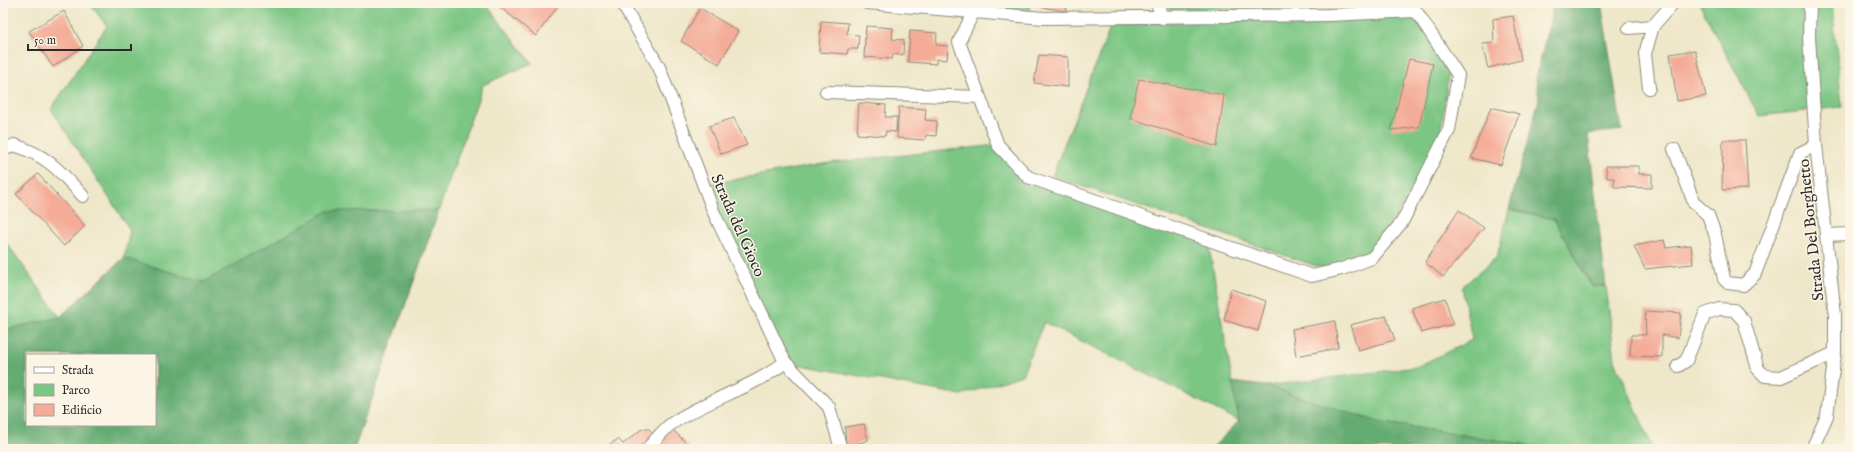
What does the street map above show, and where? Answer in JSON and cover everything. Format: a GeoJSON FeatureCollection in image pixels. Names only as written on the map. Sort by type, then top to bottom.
{"type":"FeatureCollection","features":[{"type":"Feature","properties":{"kind":"street","name":"Strada del Gioco"},"geometry":{"type":"LineString","coordinates":[[622,3],[660,68],[714,213],[785,362],[828,407],[841,449]]}},
{"type":"Feature","properties":{"kind":"street"},"geometry":{"type":"LineString","coordinates":[[867,3],[1044,18],[1162,18],[1329,15],[1415,7],[1458,75],[1449,130],[1402,222],[1372,258],[1342,269],[1312,276],[1028,177],[998,145],[959,42],[973,13]]}},
{"type":"Feature","properties":{"kind":"street"},"geometry":{"type":"LineString","coordinates":[[1157,3],[1162,18]]}},
{"type":"Feature","properties":{"kind":"street"},"geometry":{"type":"LineString","coordinates":[[1649,88],[1645,54],[1653,26],[1673,3]]}},
{"type":"Feature","properties":{"kind":"street","name":"Strada Del Borghetto"},"geometry":{"type":"LineString","coordinates":[[1810,3],[1809,37],[1816,145],[1835,316],[1835,353],[1827,416],[1812,449]]}},
{"type":"Feature","properties":{"kind":"street"},"geometry":{"type":"LineString","coordinates":[[1629,28],[1653,26]]}},
{"type":"Feature","properties":{"kind":"street"},"geometry":{"type":"LineString","coordinates":[[826,92],[980,97]]}},
{"type":"Feature","properties":{"kind":"street"},"geometry":{"type":"LineString","coordinates":[[3,150],[14,145],[26,148],[53,164],[83,196]]}},
{"type":"Feature","properties":{"kind":"street"},"geometry":{"type":"LineString","coordinates":[[1674,149],[1694,203],[1708,216],[1715,234],[1724,279],[1728,283],[1743,285],[1755,274],[1800,153],[1816,145]]}},
{"type":"Feature","properties":{"kind":"street"},"geometry":{"type":"LineString","coordinates":[[1826,235],[1850,234]]}},
{"type":"Feature","properties":{"kind":"street"},"geometry":{"type":"LineString","coordinates":[[1678,366],[1686,361],[1705,314],[1719,309],[1734,310],[1744,321],[1758,369],[1765,376],[1781,377],[1835,353]]}},
{"type":"Feature","properties":{"kind":"street"},"geometry":{"type":"LineString","coordinates":[[647,449],[670,425],[699,408],[774,371],[785,362]]}},
{"type":"Feature","properties":{"kind":"green space"},"geometry":{"type":"Polygon","coordinates":[[[89,3],[485,3],[532,63],[483,85],[354,449],[3,449],[3,238],[60,317],[124,258],[130,230],[51,109],[107,26],[89,3]]]}},
{"type":"Feature","properties":{"kind":"green space"},"geometry":{"type":"Polygon","coordinates":[[[870,3],[1030,3],[1028,17],[870,3]]]}},
{"type":"Feature","properties":{"kind":"green space"},"geometry":{"type":"Polygon","coordinates":[[[1162,3],[1340,3],[1339,7],[1169,10],[1162,3]]]}},
{"type":"Feature","properties":{"kind":"green space"},"geometry":{"type":"Polygon","coordinates":[[[1554,3],[1601,3],[1622,130],[1588,134],[1606,286],[1592,286],[1554,219],[1509,209],[1539,99],[1536,78],[1554,3]]]}},
{"type":"Feature","properties":{"kind":"green space"},"geometry":{"type":"Polygon","coordinates":[[[1699,3],[1832,3],[1842,107],[1759,116],[1699,3]]]}},
{"type":"Feature","properties":{"kind":"green space"},"geometry":{"type":"Polygon","coordinates":[[[1418,13],[1448,76],[1440,138],[1376,253],[1322,268],[1052,176],[1111,25],[1418,13]]]}},
{"type":"Feature","properties":{"kind":"green space"},"geometry":{"type":"Polygon","coordinates":[[[998,145],[1028,177],[1208,240],[1239,421],[1044,322],[1022,375],[961,395],[785,362],[703,185],[829,163],[998,145]]]}},
{"type":"Feature","properties":{"kind":"green space"},"geometry":{"type":"Polygon","coordinates":[[[1509,209],[1554,219],[1591,286],[1606,286],[1615,360],[1653,449],[1553,449],[1378,422],[1266,386],[1416,367],[1472,340],[1462,287],[1497,257],[1509,209]]]}},
{"type":"Feature","properties":{"kind":"green space"},"geometry":{"type":"Polygon","coordinates":[[[439,210],[354,449],[3,449],[3,330],[60,317],[124,258],[204,282],[328,211],[439,210]]]}},
{"type":"Feature","properties":{"kind":"green space"},"geometry":{"type":"Polygon","coordinates":[[[1232,382],[1266,386],[1378,422],[1553,449],[1211,449],[1239,421],[1232,382]]]}},
{"type":"Feature","properties":{"kind":"building"},"geometry":{"type":"Polygon","coordinates":[[[495,3],[560,3],[536,36],[495,3]]]}},
{"type":"Feature","properties":{"kind":"building"},"geometry":{"type":"Polygon","coordinates":[[[1040,3],[1068,3],[1066,11],[1040,7],[1040,3]]]}},
{"type":"Feature","properties":{"kind":"building"},"geometry":{"type":"Polygon","coordinates":[[[700,8],[738,31],[719,64],[681,41],[700,8]]]}},
{"type":"Feature","properties":{"kind":"building"},"geometry":{"type":"Polygon","coordinates":[[[64,11],[83,46],[53,67],[29,31],[64,11]]]}},
{"type":"Feature","properties":{"kind":"building"},"geometry":{"type":"Polygon","coordinates":[[[1513,16],[1521,60],[1488,68],[1482,44],[1494,43],[1493,19],[1513,16]]]}},
{"type":"Feature","properties":{"kind":"building"},"geometry":{"type":"Polygon","coordinates":[[[821,21],[848,23],[847,34],[859,35],[858,49],[848,49],[847,54],[819,52],[821,21]]]}},
{"type":"Feature","properties":{"kind":"building"},"geometry":{"type":"Polygon","coordinates":[[[866,26],[893,28],[892,39],[904,40],[903,55],[893,54],[892,59],[864,57],[866,26]]]}},
{"type":"Feature","properties":{"kind":"building"},"geometry":{"type":"Polygon","coordinates":[[[910,31],[937,33],[936,45],[948,46],[947,60],[936,59],[936,64],[908,62],[910,31]]]}},
{"type":"Feature","properties":{"kind":"building"},"geometry":{"type":"Polygon","coordinates":[[[1695,50],[1706,96],[1677,101],[1670,54],[1695,50]]]}},
{"type":"Feature","properties":{"kind":"building"},"geometry":{"type":"Polygon","coordinates":[[[1039,55],[1068,57],[1068,87],[1034,83],[1039,55]]]}},
{"type":"Feature","properties":{"kind":"building"},"geometry":{"type":"Polygon","coordinates":[[[1409,59],[1433,64],[1419,127],[1391,130],[1409,59]]]}},
{"type":"Feature","properties":{"kind":"building"},"geometry":{"type":"Polygon","coordinates":[[[1139,79],[1224,95],[1217,147],[1130,118],[1139,79]]]}},
{"type":"Feature","properties":{"kind":"building"},"geometry":{"type":"Polygon","coordinates":[[[859,103],[886,105],[885,117],[897,117],[896,132],[886,131],[885,136],[857,134],[859,103]]]}},
{"type":"Feature","properties":{"kind":"building"},"geometry":{"type":"Polygon","coordinates":[[[899,107],[926,109],[925,120],[937,121],[936,136],[926,135],[925,140],[897,138],[899,107]]]}},
{"type":"Feature","properties":{"kind":"building"},"geometry":{"type":"Polygon","coordinates":[[[1491,107],[1519,114],[1501,165],[1471,158],[1491,107]]]}},
{"type":"Feature","properties":{"kind":"building"},"geometry":{"type":"Polygon","coordinates":[[[734,118],[747,145],[721,154],[709,126],[734,118]]]}},
{"type":"Feature","properties":{"kind":"building"},"geometry":{"type":"Polygon","coordinates":[[[1723,140],[1745,140],[1748,189],[1722,190],[1723,140]]]}},
{"type":"Feature","properties":{"kind":"building"},"geometry":{"type":"Polygon","coordinates":[[[1606,166],[1639,166],[1639,174],[1652,174],[1652,188],[1614,187],[1614,178],[1607,178],[1606,166]]]}},
{"type":"Feature","properties":{"kind":"building"},"geometry":{"type":"Polygon","coordinates":[[[38,174],[85,226],[64,246],[16,194],[38,174]]]}},
{"type":"Feature","properties":{"kind":"building"},"geometry":{"type":"Polygon","coordinates":[[[1459,210],[1484,228],[1443,277],[1425,262],[1459,210]]]}},
{"type":"Feature","properties":{"kind":"building"},"geometry":{"type":"Polygon","coordinates":[[[1664,240],[1666,248],[1691,245],[1693,264],[1645,269],[1634,246],[1664,240]]]}},
{"type":"Feature","properties":{"kind":"building"},"geometry":{"type":"Polygon","coordinates":[[[1231,289],[1266,301],[1258,331],[1224,320],[1231,289]]]}},
{"type":"Feature","properties":{"kind":"building"},"geometry":{"type":"Polygon","coordinates":[[[1445,298],[1453,324],[1421,333],[1412,308],[1445,298]]]}},
{"type":"Feature","properties":{"kind":"building"},"geometry":{"type":"Polygon","coordinates":[[[1645,311],[1681,313],[1678,338],[1662,335],[1662,357],[1630,356],[1631,335],[1646,335],[1645,311]]]}},
{"type":"Feature","properties":{"kind":"building"},"geometry":{"type":"Polygon","coordinates":[[[1386,316],[1395,340],[1358,350],[1350,325],[1386,316]]]}},
{"type":"Feature","properties":{"kind":"building"},"geometry":{"type":"Polygon","coordinates":[[[1335,321],[1338,348],[1296,356],[1292,329],[1335,321]]]}},
{"type":"Feature","properties":{"kind":"building"},"geometry":{"type":"Polygon","coordinates":[[[864,424],[868,440],[857,444],[857,449],[846,449],[845,427],[864,424]]]}},
{"type":"Feature","properties":{"kind":"building"},"geometry":{"type":"Polygon","coordinates":[[[642,429],[649,429],[656,437],[643,449],[613,449],[609,445],[618,439],[623,444],[642,429]]]}},
{"type":"Feature","properties":{"kind":"building"},"geometry":{"type":"Polygon","coordinates":[[[672,429],[690,447],[688,449],[653,449],[672,429]]]}}]}
